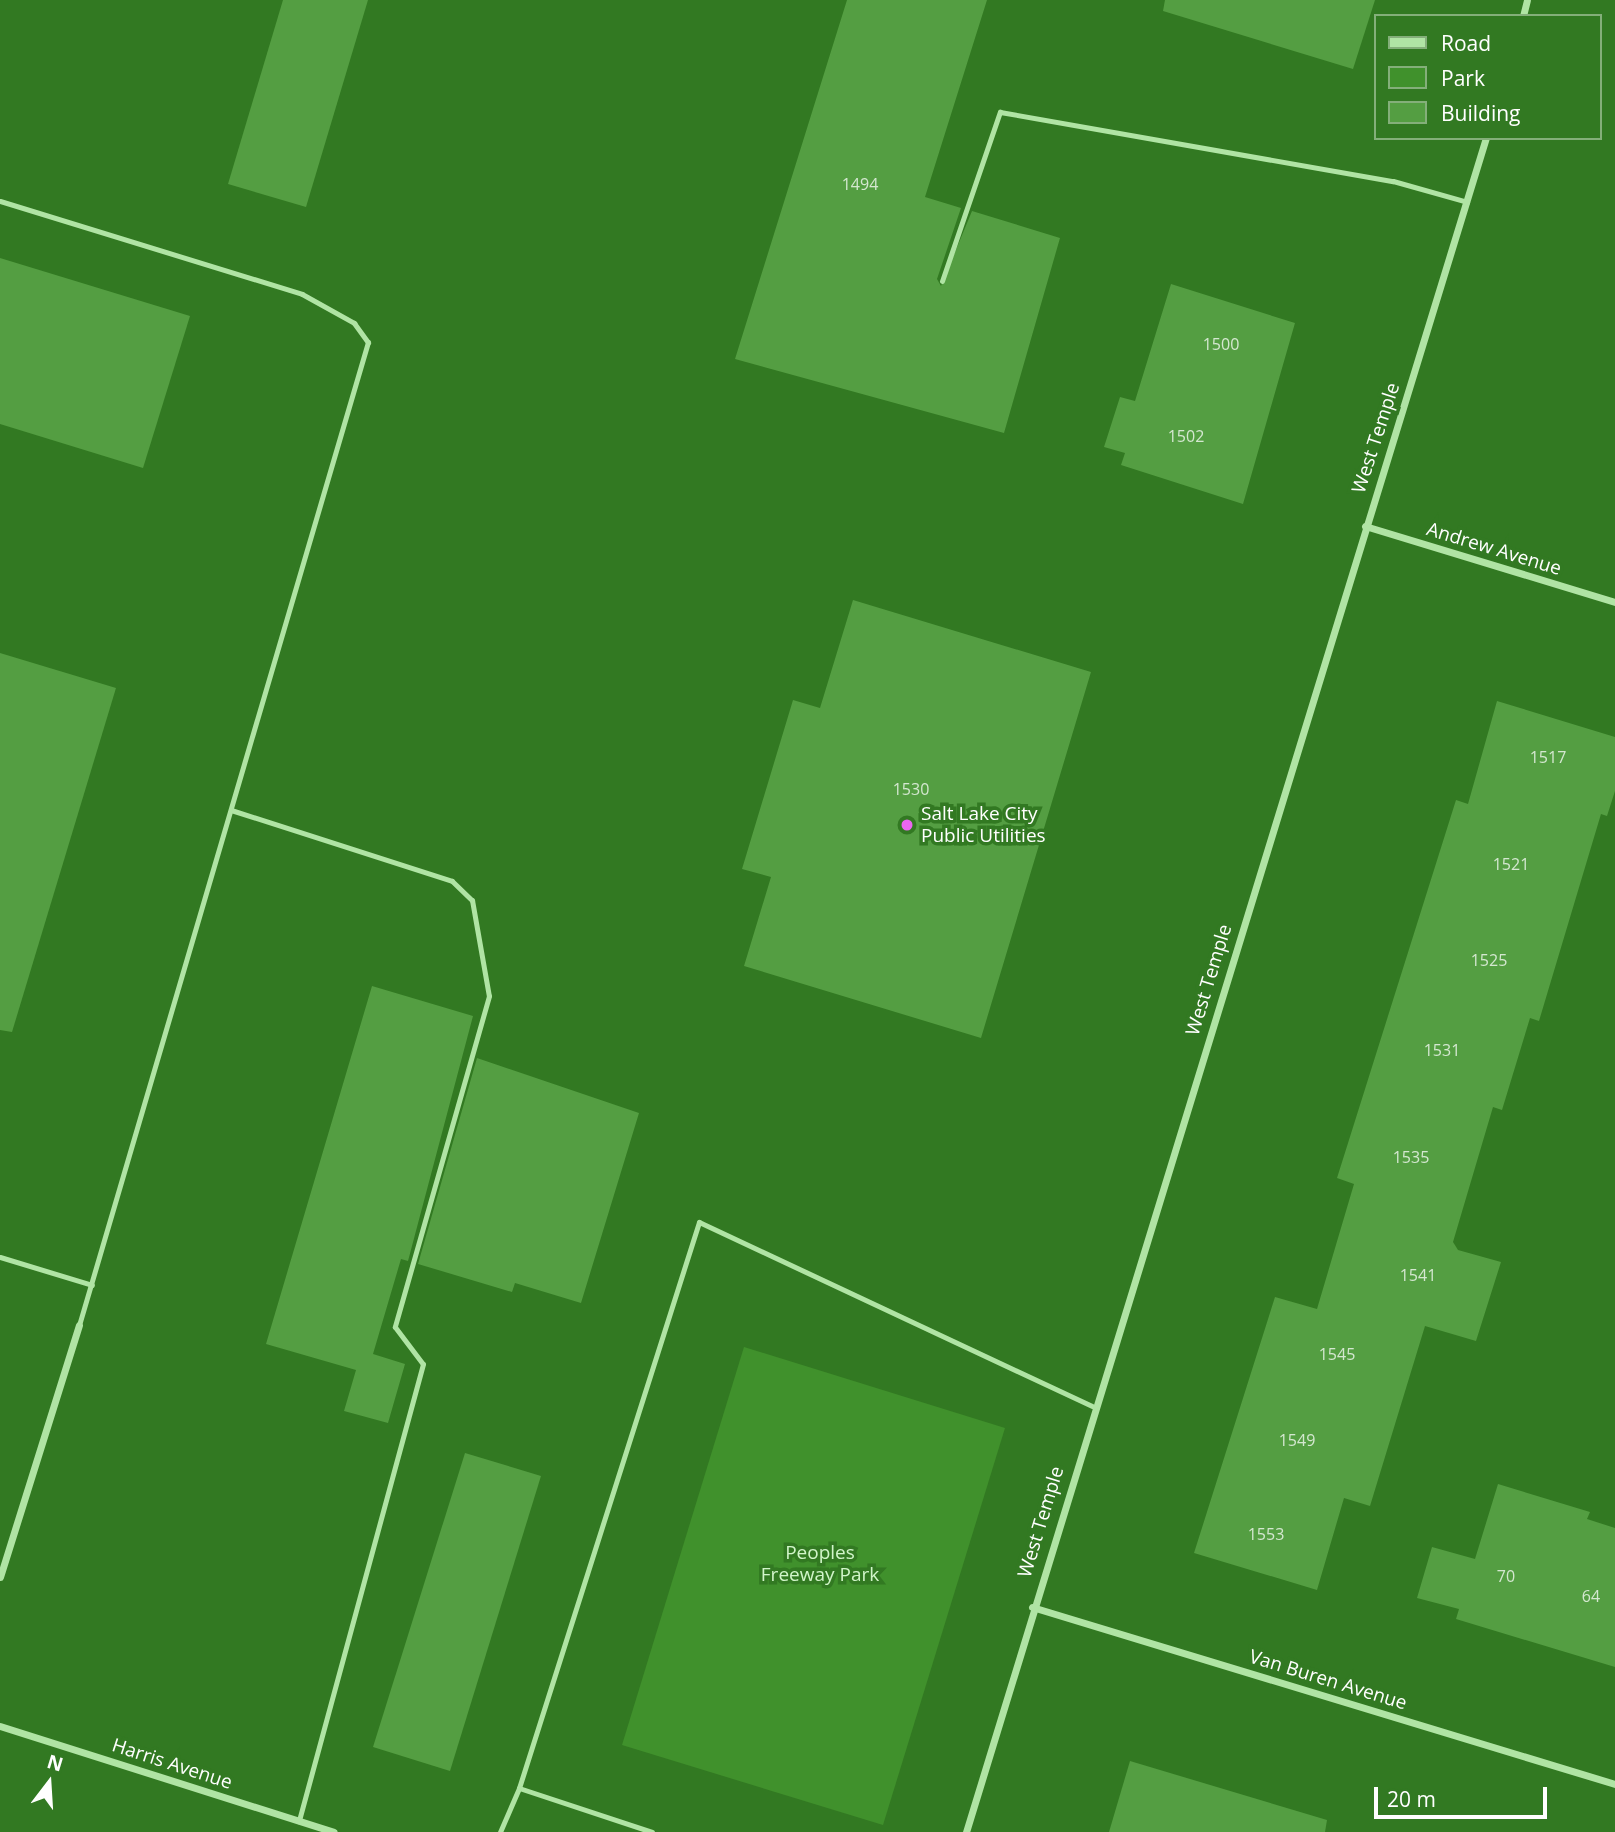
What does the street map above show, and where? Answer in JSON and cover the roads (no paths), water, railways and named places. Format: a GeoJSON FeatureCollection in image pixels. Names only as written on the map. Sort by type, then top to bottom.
{"type":"FeatureCollection","features":[{"type":"Feature","properties":{"kind":"street","name":"West Temple"},"geometry":{"type":"LineString","coordinates":[[966,1832],[1092,1406],[1485,140]]}},
{"type":"Feature","properties":{"kind":"street","name":"Andrew Avenue"},"geometry":{"type":"LineString","coordinates":[[1365,526],[1615,602]]}},
{"type":"Feature","properties":{"kind":"street"},"geometry":{"type":"LineString","coordinates":[[0,1577],[79,1325]]}},
{"type":"Feature","properties":{"kind":"street","name":"Van Buren Avenue"},"geometry":{"type":"LineString","coordinates":[[1032,1607],[1615,1784]]}},
{"type":"Feature","properties":{"kind":"street","name":"Harris Avenue"},"geometry":{"type":"LineString","coordinates":[[0,1726],[334,1832]]}},
{"type":"Feature","properties":{"kind":"lane"},"geometry":{"type":"LineString","coordinates":[[942,281],[1000,112],[1393,181],[1467,202]]}},
{"type":"Feature","properties":{"kind":"lane"},"geometry":{"type":"LineString","coordinates":[[0,201],[302,294],[355,323],[368,342],[79,1325]]}},
{"type":"Feature","properties":{"kind":"lane"},"geometry":{"type":"LineString","coordinates":[[231,810],[452,881],[471,900],[489,996],[395,1327],[423,1364],[299,1821]]}},
{"type":"Feature","properties":{"kind":"lane"},"geometry":{"type":"LineString","coordinates":[[500,1832],[519,1788],[699,1222],[1092,1406]]}},
{"type":"Feature","properties":{"kind":"lane"},"geometry":{"type":"LineString","coordinates":[[0,1257],[92,1285]]}},
{"type":"Feature","properties":{"kind":"lane"},"geometry":{"type":"LineString","coordinates":[[519,1788],[652,1832]]}},
{"type":"Feature","properties":{"kind":"place","name":"Salt Lake City Public Utilities"},"geometry":{"type":"Point","coordinates":[907,825]}},
{"type":"Feature","properties":{"kind":"park label","name":"Peoples Freeway Park"},"geometry":{"type":"Point","coordinates":[820,1564]}}]}
